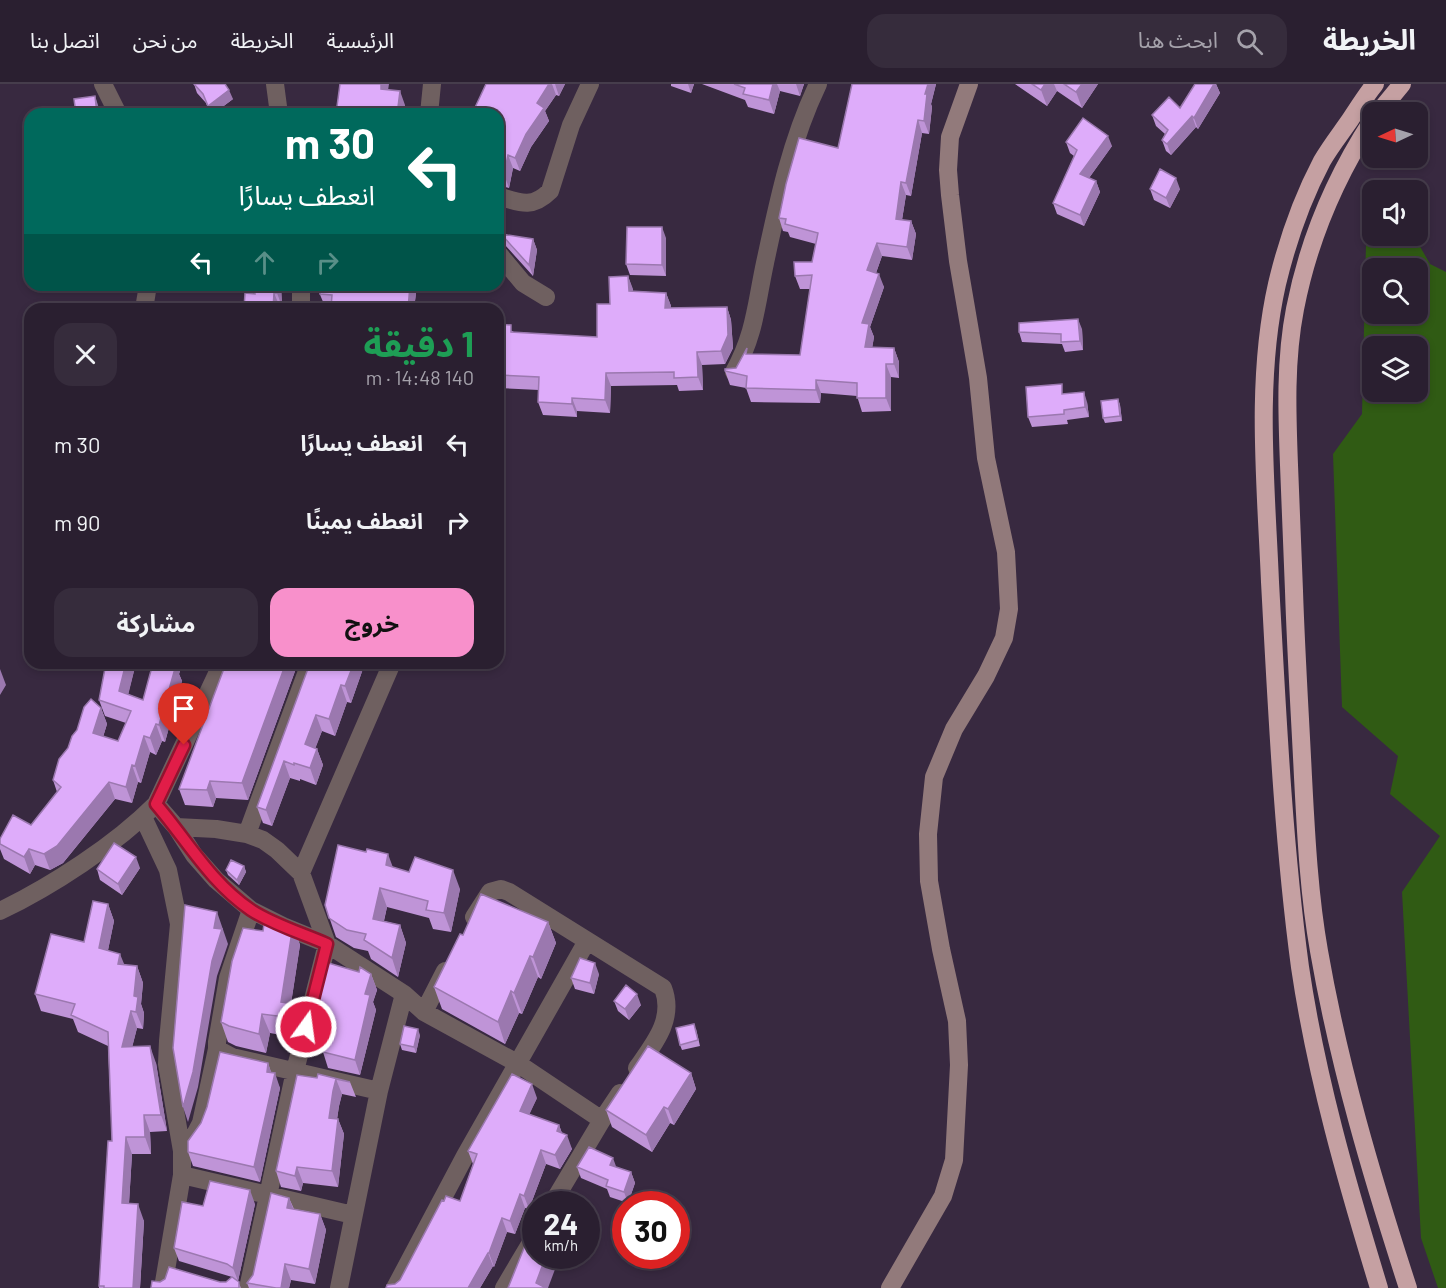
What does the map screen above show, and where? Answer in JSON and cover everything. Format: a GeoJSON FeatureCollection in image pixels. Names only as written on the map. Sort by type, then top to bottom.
{"type":"FeatureCollection","features":[{"type":"Feature","properties":{"kind":"highway"},"geometry":{"type":"LineString","coordinates":[[1375,84],[1323,161],[1287,245],[1269,328],[1264,379],[1264,428],[1283,802],[1300,967],[1328,1103],[1353,1201],[1379,1288]]}},
{"type":"Feature","properties":{"kind":"highway"},"geometry":{"type":"LineString","coordinates":[[1387,102],[1402,84]]}},
{"type":"Feature","properties":{"kind":"highway"},"geometry":{"type":"LineString","coordinates":[[1362,137],[1336,184],[1320,220],[1307,259],[1294,320],[1289,360],[1287,419],[1295,643],[1306,831],[1318,948],[1346,1079],[1408,1288]]}},
{"type":"Feature","properties":{"kind":"main road"},"geometry":{"type":"LineString","coordinates":[[890,1288],[943,1196],[954,1160],[959,1065],[957,1021],[932,903],[928,834],[934,777],[954,729],[987,676],[1004,638],[1009,609],[1006,552],[987,458],[978,378],[958,261],[948,170],[950,137],[969,84]]}},
{"type":"Feature","properties":{"kind":"street"},"geometry":{"type":"LineString","coordinates":[[103,84],[115,108]]}},
{"type":"Feature","properties":{"kind":"street"},"geometry":{"type":"LineString","coordinates":[[275,84],[278,108]]}},
{"type":"Feature","properties":{"kind":"street"},"geometry":{"type":"LineString","coordinates":[[430,108],[432,84]]}},
{"type":"Feature","properties":{"kind":"street"},"geometry":{"type":"LineString","coordinates":[[504,198],[523,204],[542,199],[550,190],[572,125],[590,84]]}},
{"type":"Feature","properties":{"kind":"street"},"geometry":{"type":"LineString","coordinates":[[734,372],[744,355],[754,326],[779,196],[802,123],[818,84]]}},
{"type":"Feature","properties":{"kind":"street"},"geometry":{"type":"LineString","coordinates":[[504,260],[523,283],[546,297]]}},
{"type":"Feature","properties":{"kind":"street"},"geometry":{"type":"LineString","coordinates":[[0,911],[74,868],[150,810],[219,669]]}},
{"type":"Feature","properties":{"kind":"street"},"geometry":{"type":"LineString","coordinates":[[247,834],[308,669]]}},
{"type":"Feature","properties":{"kind":"street"},"geometry":{"type":"LineString","coordinates":[[301,873],[389,669]]}},
{"type":"Feature","properties":{"kind":"street"},"geometry":{"type":"LineString","coordinates":[[150,810],[176,827],[194,855],[216,880],[251,910],[327,944],[404,994],[424,1012],[516,1063],[602,1119]]}},
{"type":"Feature","properties":{"kind":"street"},"geometry":{"type":"LineString","coordinates":[[150,810],[168,870],[179,924],[167,1064],[182,1151],[182,1175],[163,1288]]}},
{"type":"Feature","properties":{"kind":"street"},"geometry":{"type":"LineString","coordinates":[[176,827],[216,829],[247,834],[263,840],[277,850],[301,873],[327,944],[295,1071],[248,1288]]}},
{"type":"Feature","properties":{"kind":"street"},"geometry":{"type":"LineString","coordinates":[[468,929],[490,892],[501,889],[656,982],[663,988],[668,1000],[662,1030],[602,1119],[560,1191]]}},
{"type":"Feature","properties":{"kind":"street"},"geometry":{"type":"LineString","coordinates":[[182,1151],[192,1143],[201,1123],[218,1049],[228,978],[251,910]]}},
{"type":"Feature","properties":{"kind":"street"},"geometry":{"type":"LineString","coordinates":[[394,1288],[516,1063],[587,941]]}},
{"type":"Feature","properties":{"kind":"street"},"geometry":{"type":"LineString","coordinates":[[424,1012],[453,956]]}},
{"type":"Feature","properties":{"kind":"street"},"geometry":{"type":"LineString","coordinates":[[339,1288],[379,1091],[404,994]]}},
{"type":"Feature","properties":{"kind":"street"},"geometry":{"type":"LineString","coordinates":[[218,1049],[232,1057],[379,1091]]}},
{"type":"Feature","properties":{"kind":"street"},"geometry":{"type":"LineString","coordinates":[[182,1175],[353,1215]]}},
{"type":"Feature","properties":{"kind":"street"},"geometry":{"type":"LineString","coordinates":[[504,1288],[522,1258]]}},
{"type":"Feature","properties":{"kind":"street"},"geometry":{"type":"LineString","coordinates":[[165,1269],[187,1275]]}},
{"type":"Feature","properties":{"kind":"green space"},"geometry":{"type":"Polygon","coordinates":[[[1366,246],[1420,246],[1427,258],[1366,258],[1366,246]]]}},
{"type":"Feature","properties":{"kind":"green space"},"geometry":{"type":"Polygon","coordinates":[[[1428,260],[1430,264],[1446,272],[1446,1288],[1438,1288],[1421,1238],[1402,892],[1440,836],[1390,794],[1398,756],[1342,707],[1333,454],[1362,414],[1362,402],[1428,402],[1428,336],[1364,336],[1364,324],[1428,324],[1428,260]]]}},
{"type":"Feature","properties":{"kind":"building"},"geometry":{"type":"Polygon","coordinates":[[[194,84],[225,84],[229,90],[208,106],[203,94],[194,84]]]}},
{"type":"Feature","properties":{"kind":"building"},"geometry":{"type":"Polygon","coordinates":[[[340,84],[381,84],[381,89],[400,91],[398,107],[404,108],[337,108],[340,84]]]}},
{"type":"Feature","properties":{"kind":"building"},"geometry":{"type":"Polygon","coordinates":[[[486,84],[549,84],[537,103],[544,108],[526,134],[515,158],[508,155],[504,174],[504,108],[475,108],[486,84]]]}},
{"type":"Feature","properties":{"kind":"building"},"geometry":{"type":"Polygon","coordinates":[[[734,84],[773,84],[769,100],[743,94],[745,88],[734,84]]]}},
{"type":"Feature","properties":{"kind":"building"},"geometry":{"type":"Polygon","coordinates":[[[852,84],[928,84],[925,94],[927,94],[924,121],[918,120],[906,183],[901,182],[896,219],[911,221],[907,247],[877,243],[867,270],[879,274],[862,323],[869,324],[865,347],[894,348],[894,364],[886,364],[886,398],[857,398],[857,383],[816,380],[816,390],[746,388],[747,376],[725,371],[725,369],[736,368],[747,348],[746,354],[800,355],[812,275],[795,276],[794,262],[812,262],[818,233],[785,224],[786,219],[779,218],[799,138],[838,148],[852,84]]]}},
{"type":"Feature","properties":{"kind":"building"},"geometry":{"type":"Polygon","coordinates":[[[1032,84],[1045,84],[1041,90],[1032,84]]]}},
{"type":"Feature","properties":{"kind":"building"},"geometry":{"type":"Polygon","coordinates":[[[1064,84],[1082,84],[1076,92],[1064,84]]]}},
{"type":"Feature","properties":{"kind":"building"},"geometry":{"type":"Polygon","coordinates":[[[1195,84],[1214,84],[1194,118],[1192,116],[1167,144],[1162,140],[1168,130],[1152,115],[1169,97],[1180,108],[1195,84]]]}},
{"type":"Feature","properties":{"kind":"building"},"geometry":{"type":"Polygon","coordinates":[[[95,96],[96,108],[75,108],[74,99],[95,96]]]}},
{"type":"Feature","properties":{"kind":"building"},"geometry":{"type":"Polygon","coordinates":[[[1083,118],[1108,136],[1080,174],[1096,181],[1080,215],[1053,203],[1077,150],[1066,142],[1083,118]]]}},
{"type":"Feature","properties":{"kind":"building"},"geometry":{"type":"Polygon","coordinates":[[[1160,169],[1176,178],[1166,198],[1150,189],[1160,169]]]}},
{"type":"Feature","properties":{"kind":"building"},"geometry":{"type":"Polygon","coordinates":[[[627,227],[662,227],[662,265],[626,264],[627,227]]]}},
{"type":"Feature","properties":{"kind":"building"},"geometry":{"type":"Polygon","coordinates":[[[504,234],[533,239],[529,265],[504,237],[504,234]]]}},
{"type":"Feature","properties":{"kind":"building"},"geometry":{"type":"Polygon","coordinates":[[[628,276],[629,291],[666,293],[665,308],[727,307],[728,335],[721,351],[697,352],[698,377],[674,378],[674,372],[606,373],[605,400],[572,398],[572,404],[538,402],[539,377],[504,375],[504,324],[511,325],[511,332],[597,337],[597,304],[610,304],[609,277],[628,276]]]}},
{"type":"Feature","properties":{"kind":"building"},"geometry":{"type":"Polygon","coordinates":[[[255,291],[277,291],[274,293],[273,303],[244,303],[245,293],[255,294],[255,291]]]}},
{"type":"Feature","properties":{"kind":"building"},"geometry":{"type":"Polygon","coordinates":[[[320,291],[410,291],[408,303],[331,303],[332,295],[320,294],[320,291]]]}},
{"type":"Feature","properties":{"kind":"building"},"geometry":{"type":"Polygon","coordinates":[[[1078,319],[1080,341],[1061,342],[1061,334],[1019,332],[1019,323],[1078,319]]]}},
{"type":"Feature","properties":{"kind":"building"},"geometry":{"type":"Polygon","coordinates":[[[1062,384],[1062,394],[1084,392],[1085,407],[1064,410],[1064,414],[1028,417],[1026,387],[1062,384]]]}},
{"type":"Feature","properties":{"kind":"building"},"geometry":{"type":"Polygon","coordinates":[[[1118,399],[1120,416],[1103,418],[1101,401],[1118,399]]]}},
{"type":"Feature","properties":{"kind":"building"},"geometry":{"type":"Polygon","coordinates":[[[105,669],[124,669],[119,691],[143,700],[151,669],[175,669],[159,725],[156,724],[150,738],[144,736],[126,787],[109,782],[57,846],[44,854],[29,849],[24,857],[0,844],[0,839],[13,815],[31,825],[61,787],[53,780],[59,759],[68,748],[77,730],[84,707],[91,699],[101,708],[93,733],[118,741],[131,711],[99,700],[105,669]]]}},
{"type":"Feature","properties":{"kind":"building"},"geometry":{"type":"Polygon","coordinates":[[[224,669],[284,669],[242,783],[210,781],[207,790],[179,789],[224,669]]]}},
{"type":"Feature","properties":{"kind":"building"},"geometry":{"type":"Polygon","coordinates":[[[308,669],[352,669],[345,686],[341,685],[329,719],[316,715],[305,744],[317,749],[310,768],[284,761],[266,810],[257,807],[308,669]]]}},
{"type":"Feature","properties":{"kind":"building"},"geometry":{"type":"Polygon","coordinates":[[[114,843],[136,857],[118,884],[97,869],[114,843]]]}},
{"type":"Feature","properties":{"kind":"building"},"geometry":{"type":"Polygon","coordinates":[[[338,845],[366,852],[367,849],[388,854],[386,865],[409,872],[415,857],[453,870],[444,913],[426,910],[428,901],[380,888],[373,919],[400,925],[392,958],[364,940],[366,934],[347,930],[329,918],[325,905],[338,845]]]}},
{"type":"Feature","properties":{"kind":"building"},"geometry":{"type":"Polygon","coordinates":[[[231,860],[244,866],[237,880],[226,870],[231,860]]]}},
{"type":"Feature","properties":{"kind":"building"},"geometry":{"type":"Polygon","coordinates":[[[481,894],[548,922],[514,993],[511,991],[498,1022],[434,987],[460,934],[463,935],[481,894]]]}},
{"type":"Feature","properties":{"kind":"building"},"geometry":{"type":"Polygon","coordinates":[[[93,901],[108,904],[99,948],[120,954],[118,964],[137,966],[134,996],[138,997],[136,1012],[131,1011],[122,1047],[150,1046],[161,1115],[144,1115],[145,1137],[126,1137],[122,1203],[138,1204],[133,1288],[99,1286],[108,1141],[112,1141],[108,1032],[71,1015],[75,1004],[35,994],[51,934],[84,942],[93,901]]]}},
{"type":"Feature","properties":{"kind":"building"},"geometry":{"type":"Polygon","coordinates":[[[185,905],[217,912],[214,928],[222,929],[212,961],[193,1072],[183,1107],[173,1048],[185,905]]]}},
{"type":"Feature","properties":{"kind":"building"},"geometry":{"type":"Polygon","coordinates":[[[265,917],[276,918],[293,925],[281,1002],[288,1003],[285,1017],[262,1014],[259,1034],[221,1022],[232,961],[243,928],[263,931],[265,917]]]}},
{"type":"Feature","properties":{"kind":"building"},"geometry":{"type":"Polygon","coordinates":[[[580,958],[595,963],[590,983],[571,978],[580,958]]]}},
{"type":"Feature","properties":{"kind":"building"},"geometry":{"type":"Polygon","coordinates":[[[325,962],[359,972],[360,967],[371,974],[365,994],[370,995],[355,1060],[323,1052],[326,1036],[306,1036],[325,962]]]}},
{"type":"Feature","properties":{"kind":"building"},"geometry":{"type":"Polygon","coordinates":[[[626,985],[637,994],[625,1009],[614,1001],[626,985]]]}},
{"type":"Feature","properties":{"kind":"building"},"geometry":{"type":"Polygon","coordinates":[[[694,1024],[698,1040],[680,1045],[676,1028],[694,1024]]]}},
{"type":"Feature","properties":{"kind":"building"},"geometry":{"type":"Polygon","coordinates":[[[404,1026],[418,1029],[414,1047],[400,1044],[404,1026]]]}},
{"type":"Feature","properties":{"kind":"building"},"geometry":{"type":"Polygon","coordinates":[[[648,1046],[691,1073],[668,1109],[664,1107],[646,1135],[606,1110],[648,1046]]]}},
{"type":"Feature","properties":{"kind":"building"},"geometry":{"type":"Polygon","coordinates":[[[220,1052],[268,1063],[267,1072],[275,1073],[254,1167],[188,1152],[188,1141],[201,1123],[207,1107],[220,1052]]]}},
{"type":"Feature","properties":{"kind":"building"},"geometry":{"type":"Polygon","coordinates":[[[318,1074],[350,1082],[336,1079],[333,1091],[329,1118],[338,1119],[332,1171],[297,1167],[295,1176],[276,1171],[297,1075],[317,1078],[318,1074]]]}},
{"type":"Feature","properties":{"kind":"building"},"geometry":{"type":"Polygon","coordinates":[[[512,1074],[532,1084],[520,1111],[559,1125],[557,1131],[567,1135],[555,1155],[541,1150],[526,1191],[522,1191],[522,1195],[520,1194],[510,1221],[502,1218],[489,1253],[468,1288],[386,1288],[387,1285],[395,1284],[400,1280],[442,1200],[444,1201],[446,1196],[460,1201],[477,1154],[468,1151],[512,1074]]]}},
{"type":"Feature","properties":{"kind":"building"},"geometry":{"type":"Polygon","coordinates":[[[589,1147],[613,1158],[610,1165],[631,1172],[624,1191],[621,1191],[606,1186],[608,1180],[577,1167],[589,1147]]]}},
{"type":"Feature","properties":{"kind":"building"},"geometry":{"type":"Polygon","coordinates":[[[210,1181],[250,1190],[233,1268],[227,1264],[174,1248],[182,1202],[203,1206],[210,1181]]]}},
{"type":"Feature","properties":{"kind":"building"},"geometry":{"type":"Polygon","coordinates":[[[271,1193],[289,1198],[287,1208],[320,1214],[309,1269],[285,1264],[281,1288],[247,1283],[253,1275],[271,1193]]]}},
{"type":"Feature","properties":{"kind":"building"},"geometry":{"type":"Polygon","coordinates":[[[522,1253],[522,1269],[541,1269],[536,1283],[546,1288],[508,1288],[522,1253]]]}},
{"type":"Feature","properties":{"kind":"building"},"geometry":{"type":"Polygon","coordinates":[[[169,1267],[220,1282],[226,1282],[232,1277],[239,1282],[239,1288],[151,1288],[152,1281],[160,1282],[165,1279],[169,1267]]]}},
{"type":"Feature","properties":{"kind":"route"},"geometry":{"type":"LineString","coordinates":[[184,745],[156,804],[216,880],[251,910],[327,944],[306,1027]]}}]}
